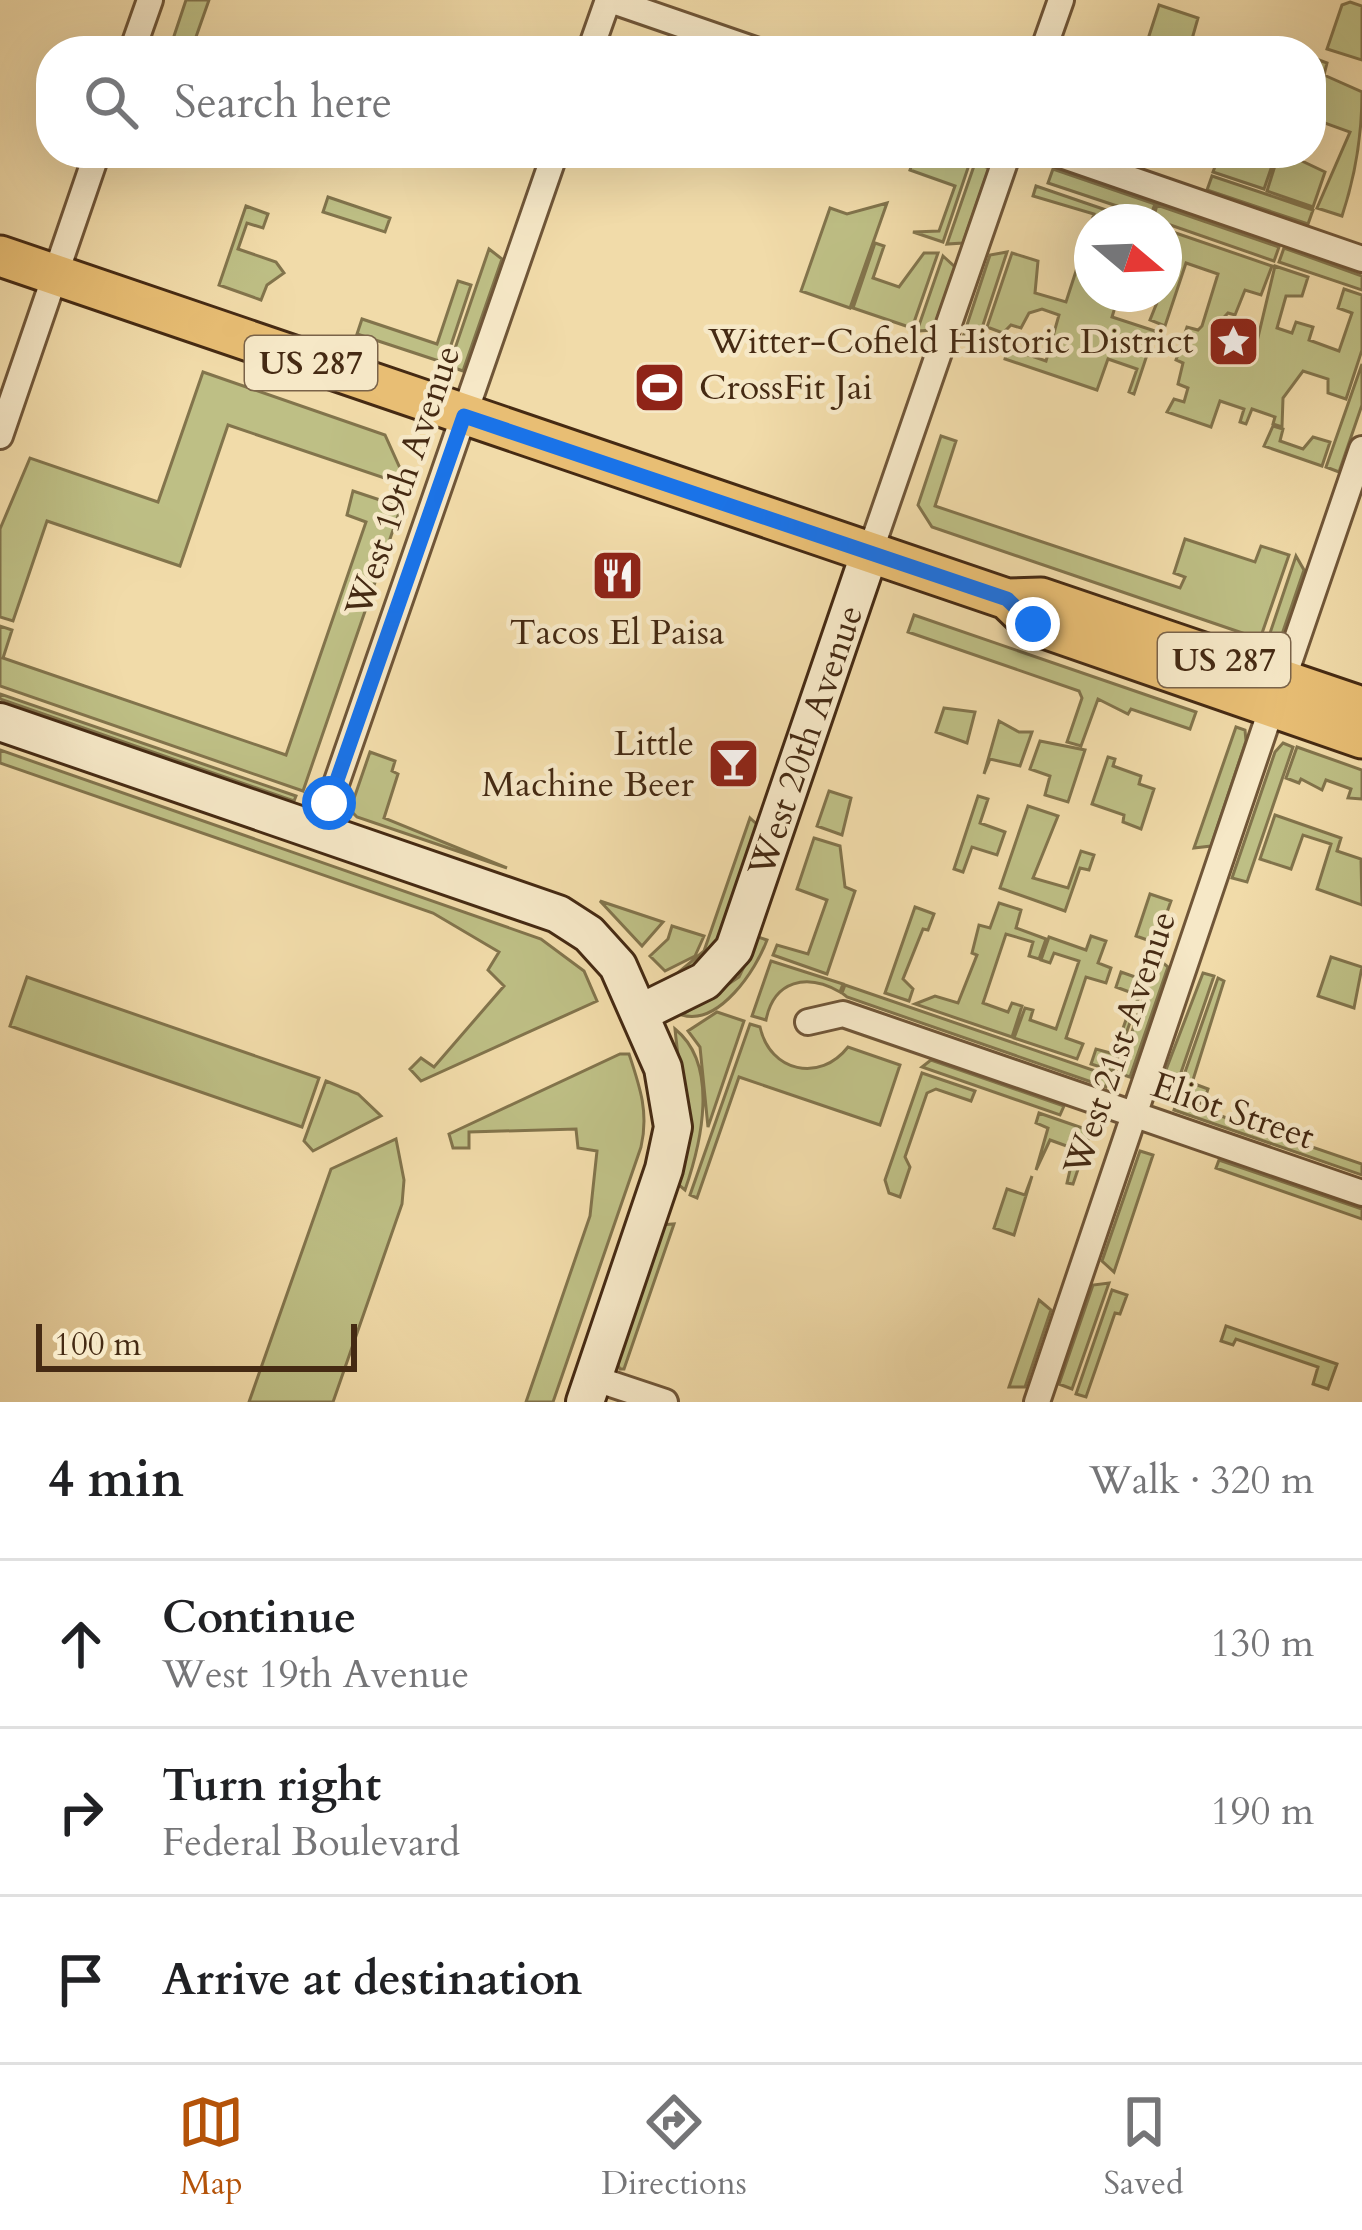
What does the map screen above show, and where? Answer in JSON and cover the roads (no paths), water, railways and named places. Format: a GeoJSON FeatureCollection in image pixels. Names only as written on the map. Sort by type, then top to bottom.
{"type":"FeatureCollection","features":[{"type":"Feature","properties":{"kind":"main road","name":"US 287"},"geometry":{"type":"LineString","coordinates":[[0,256],[1007,599],[1033,624],[1278,693],[1362,707]]}},
{"type":"Feature","properties":{"kind":"main road","name":"US 287"},"geometry":{"type":"LineString","coordinates":[[1278,693],[1362,738]]}},
{"type":"Feature","properties":{"kind":"street"},"geometry":{"type":"LineString","coordinates":[[137,36],[150,0]]}},
{"type":"Feature","properties":{"kind":"street"},"geometry":{"type":"LineString","coordinates":[[596,36],[609,0],[714,36]]}},
{"type":"Feature","properties":{"kind":"street"},"geometry":{"type":"LineString","coordinates":[[1048,36],[1061,0]]}},
{"type":"Feature","properties":{"kind":"street"},"geometry":{"type":"LineString","coordinates":[[0,436],[92,168]]}},
{"type":"Feature","properties":{"kind":"street","name":"West 19th Avenue"},"geometry":{"type":"LineString","coordinates":[[319,833],[550,168]]}},
{"type":"Feature","properties":{"kind":"street","name":"West 20th Avenue"},"geometry":{"type":"LineString","coordinates":[[640,1013],[704,981],[734,949],[1003,168]]}},
{"type":"Feature","properties":{"kind":"street"},"geometry":{"type":"LineString","coordinates":[[1098,168],[1362,259]]}},
{"type":"Feature","properties":{"kind":"street","name":"West 21st Avenue"},"geometry":{"type":"LineString","coordinates":[[1036,1402],[1362,449]]}},
{"type":"Feature","properties":{"kind":"street"},"geometry":{"type":"LineString","coordinates":[[0,722],[558,914],[607,951],[663,1068],[673,1127],[664,1169],[589,1390],[665,1402]]}},
{"type":"Feature","properties":{"kind":"street","name":"Eliot Street"},"geometry":{"type":"LineString","coordinates":[[808,1022],[844,1014],[1362,1193]]}},
{"type":"Feature","properties":{"kind":"place","name":"Witter-Cofield Historic District"},"geometry":{"type":"Point","coordinates":[1233,341]}},
{"type":"Feature","properties":{"kind":"place","name":"CrossFit Jai"},"geometry":{"type":"Point","coordinates":[660,387]}},
{"type":"Feature","properties":{"kind":"place","name":"Tacos El Paisa"},"geometry":{"type":"Point","coordinates":[617,576]}},
{"type":"Feature","properties":{"kind":"place","name":"Little Machine Beer"},"geometry":{"type":"Point","coordinates":[733,764]}}]}
